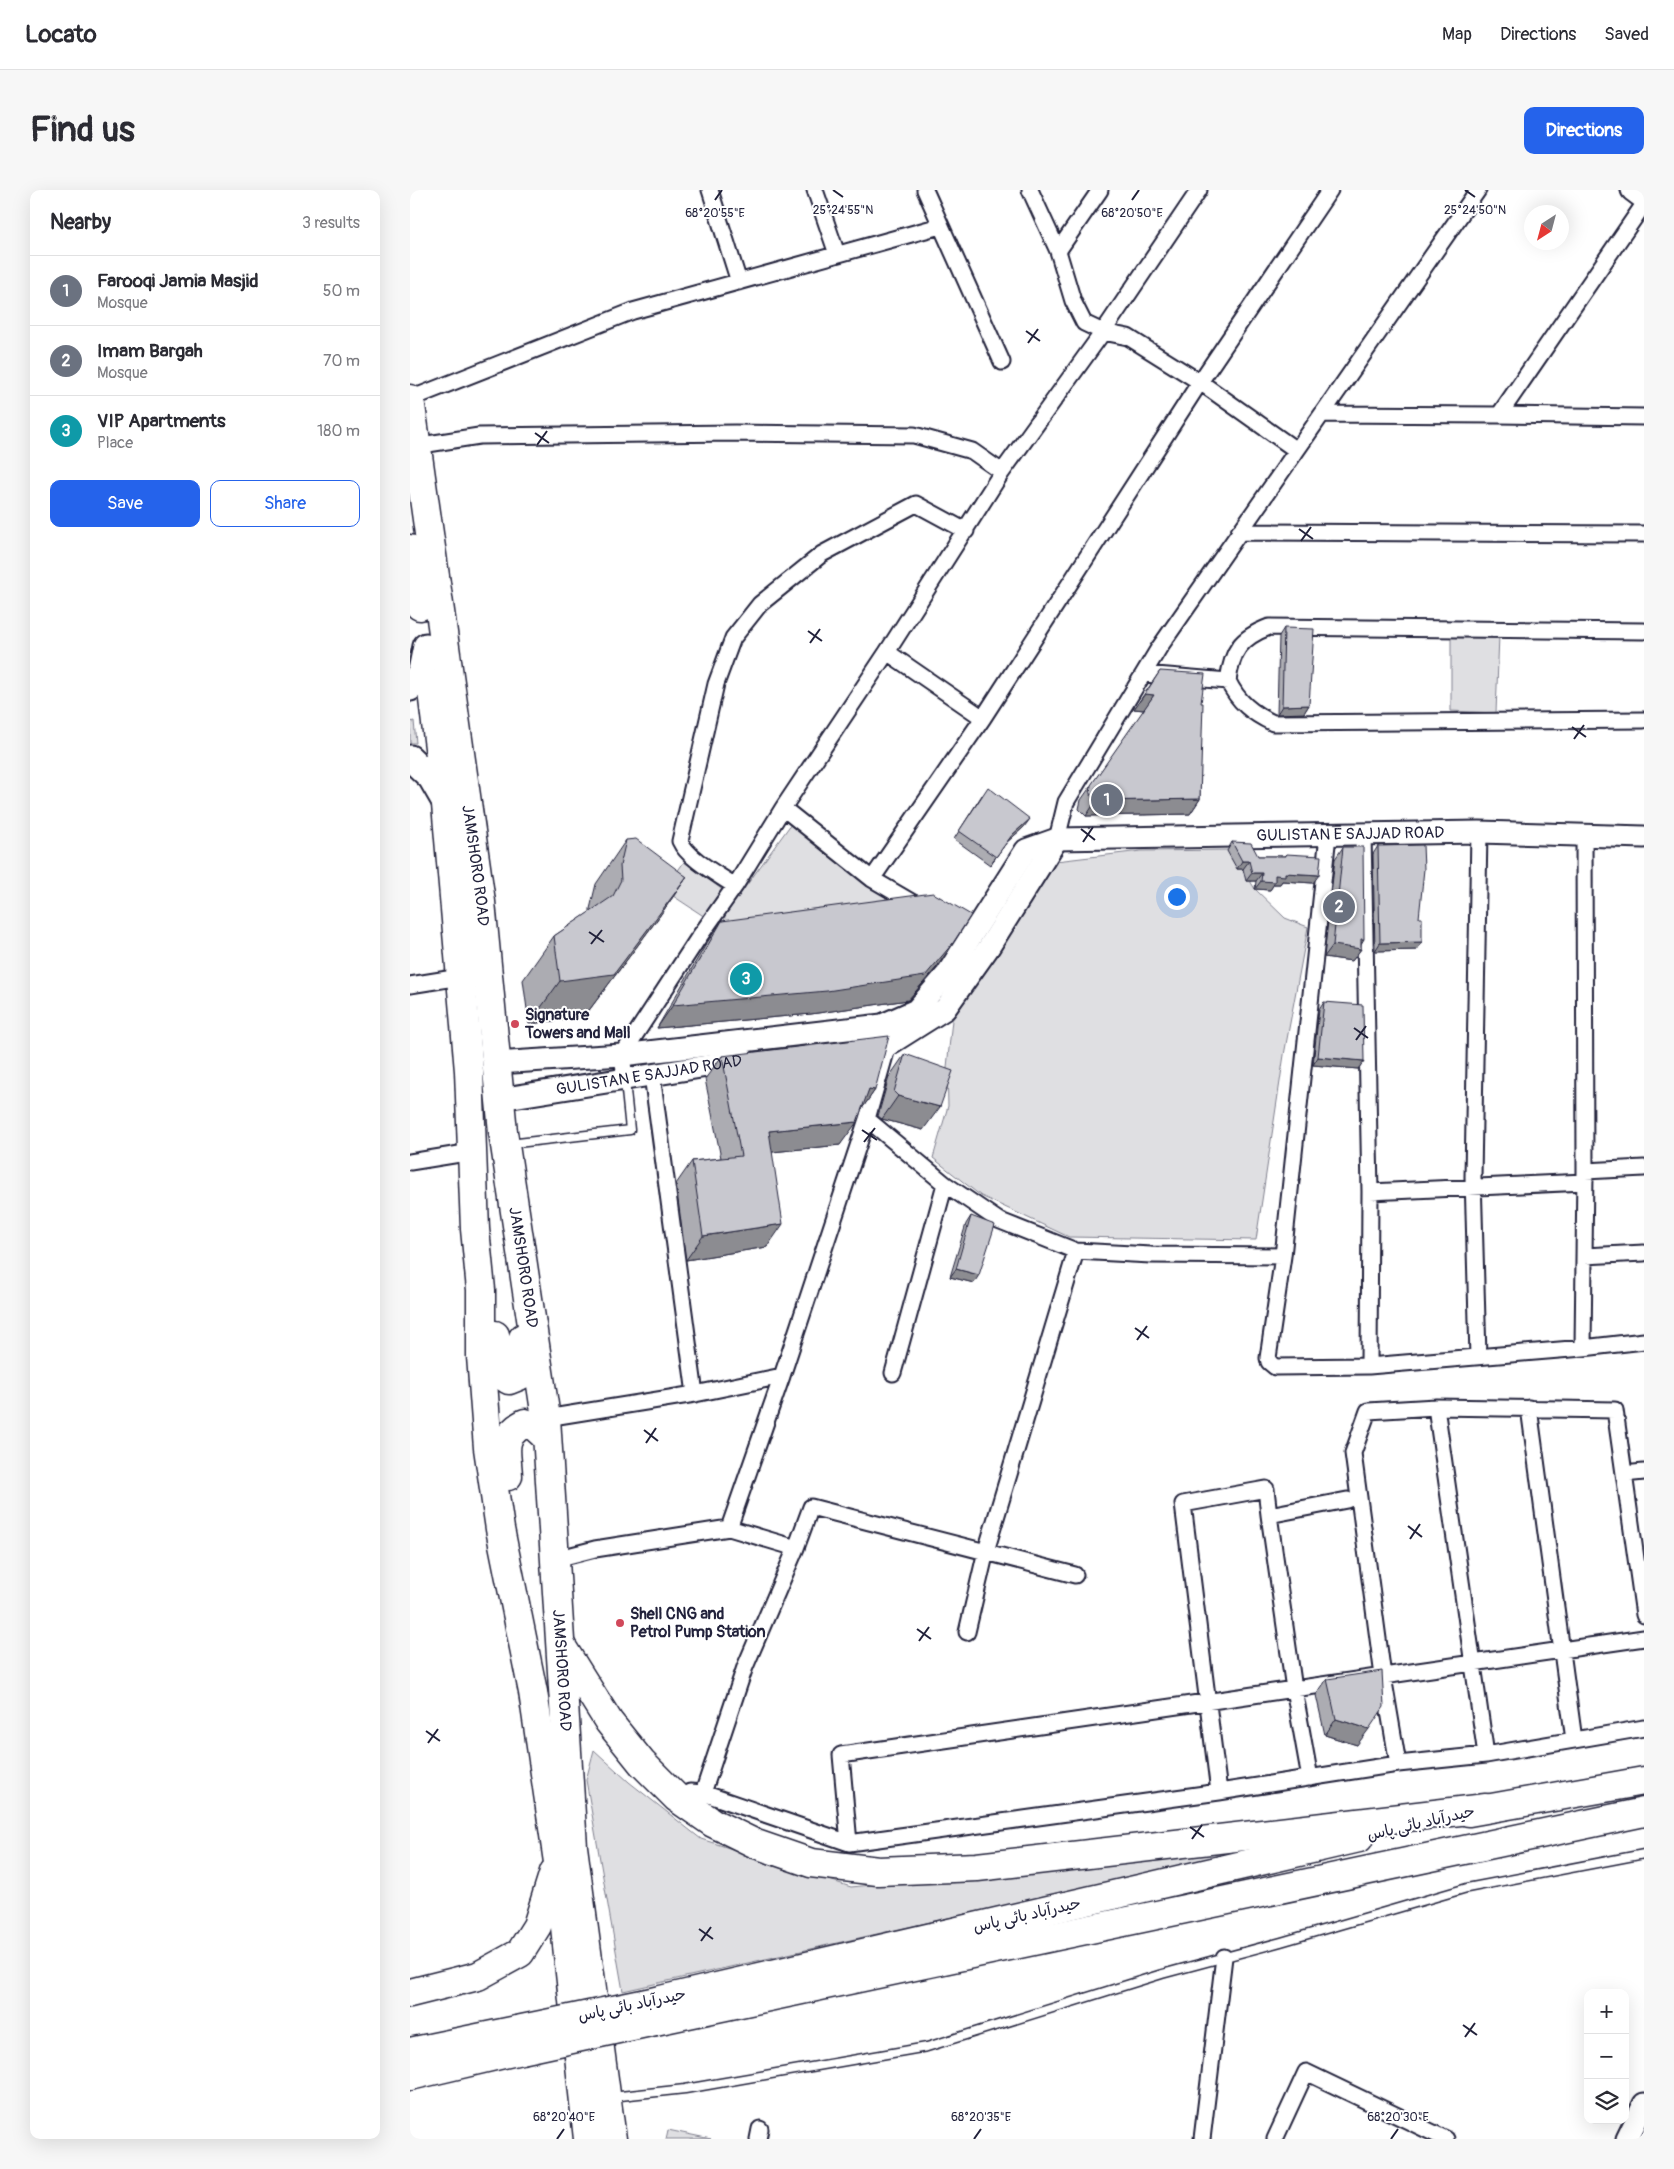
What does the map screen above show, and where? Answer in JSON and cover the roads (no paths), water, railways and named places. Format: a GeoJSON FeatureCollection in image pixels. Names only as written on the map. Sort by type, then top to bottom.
{"type":"FeatureCollection","features":[{"type":"Feature","properties":{"kind":"highway","name":"JAMSHORO ROAD"},"geometry":{"type":"LineString","coordinates":[[410,399],[415,446],[481,902],[499,1099],[546,1428],[574,1847],[612,2139]]}},
{"type":"Feature","properties":{"kind":"highway","name":"JAMSHORO ROAD"},"geometry":{"type":"LineString","coordinates":[[410,548],[426,646],[446,804],[469,1071],[476,1229],[481,1290],[481,1356],[488,1448],[500,1529],[533,1692],[558,1862],[588,2139]]}},
{"type":"Feature","properties":{"kind":"highway"},"geometry":{"type":"LineString","coordinates":[[481,1290],[495,1335],[503,1376],[509,1380],[519,1376],[524,1368],[519,1242]]}},
{"type":"Feature","properties":{"kind":"highway"},"geometry":{"type":"LineString","coordinates":[[512,1590],[505,1444],[512,1430],[525,1423],[535,1427],[546,1428]]}},
{"type":"Feature","properties":{"kind":"highway"},"geometry":{"type":"LineString","coordinates":[[559,1644],[608,1722],[642,1763],[677,1798],[713,1823],[756,1844],[811,1863],[878,1871],[977,1867],[1486,1808]]}},
{"type":"Feature","properties":{"kind":"highway","name":"حیدرآباد بائی پاس"},"geometry":{"type":"LineString","coordinates":[[654,2011],[1486,1808],[1644,1781]]}},
{"type":"Feature","properties":{"kind":"highway","name":"حیدرآباد بائی پاس"},"geometry":{"type":"LineString","coordinates":[[410,2052],[519,2040],[654,2011],[1644,1812]]}},
{"type":"Feature","properties":{"kind":"highway"},"geometry":{"type":"LineString","coordinates":[[410,1993],[478,1976],[520,1953],[537,1926],[558,1862]]}},
{"type":"Feature","properties":{"kind":"highway","name":"حیدرآباد بائی پاس"},"geometry":{"type":"LineString","coordinates":[[410,2076],[519,2040]]}},
{"type":"Feature","properties":{"kind":"main road"},"geometry":{"type":"LineString","coordinates":[[410,688],[421,671],[426,646]]}},
{"type":"Feature","properties":{"kind":"main road"},"geometry":{"type":"LineString","coordinates":[[410,758],[431,778],[446,804]]}},
{"type":"Feature","properties":{"kind":"street"},"geometry":{"type":"LineString","coordinates":[[710,190],[739,282]]}},
{"type":"Feature","properties":{"kind":"street"},"geometry":{"type":"LineString","coordinates":[[815,190],[838,254]]}},
{"type":"Feature","properties":{"kind":"street"},"geometry":{"type":"LineString","coordinates":[[926,190],[940,226],[1002,362]]}},
{"type":"Feature","properties":{"kind":"street"},"geometry":{"type":"LineString","coordinates":[[1030,190],[1058,251],[1074,301],[1084,323],[1103,332],[1128,337],[1200,382],[1296,450]]}},
{"type":"Feature","properties":{"kind":"street"},"geometry":{"type":"LineString","coordinates":[[1058,251],[1100,190]]}},
{"type":"Feature","properties":{"kind":"street"},"geometry":{"type":"LineString","coordinates":[[624,1079],[622,1055],[697,940],[735,886],[783,808],[966,531],[1002,472],[1103,332],[1199,190]]}},
{"type":"Feature","properties":{"kind":"street"},"geometry":{"type":"LineString","coordinates":[[872,879],[983,718],[1200,382],[1330,190]]}},
{"type":"Feature","properties":{"kind":"street"},"geometry":{"type":"LineString","coordinates":[[1057,839],[1066,802],[1144,674],[1239,532],[1478,190]]}},
{"type":"Feature","properties":{"kind":"street"},"geometry":{"type":"LineString","coordinates":[[1632,190],[1644,199]]}},
{"type":"Feature","properties":{"kind":"street"},"geometry":{"type":"LineString","coordinates":[[1499,415],[1644,204]]}},
{"type":"Feature","properties":{"kind":"street"},"geometry":{"type":"LineString","coordinates":[[410,399],[633,311],[940,226]]}},
{"type":"Feature","properties":{"kind":"street"},"geometry":{"type":"LineString","coordinates":[[1322,414],[1644,417]]}},
{"type":"Feature","properties":{"kind":"street"},"geometry":{"type":"LineString","coordinates":[[415,446],[479,436],[736,433],[914,435],[972,451],[1002,472]]}},
{"type":"Feature","properties":{"kind":"street"},"geometry":{"type":"LineString","coordinates":[[735,886],[683,849],[680,841],[716,684],[733,638],[760,604],[822,554],[916,504],[966,531]]}},
{"type":"Feature","properties":{"kind":"street"},"geometry":{"type":"LineString","coordinates":[[1239,532],[1644,534]]}},
{"type":"Feature","properties":{"kind":"street"},"geometry":{"type":"LineString","coordinates":[[1644,631],[1269,627],[1253,633],[1240,644],[1231,662],[1228,681],[1244,706],[1273,723],[1644,720]]}},
{"type":"Feature","properties":{"kind":"street"},"geometry":{"type":"LineString","coordinates":[[887,652],[983,718]]}},
{"type":"Feature","properties":{"kind":"street"},"geometry":{"type":"LineString","coordinates":[[1144,674],[1228,681]]}},
{"type":"Feature","properties":{"kind":"street"},"geometry":{"type":"LineString","coordinates":[[783,808],[872,879],[930,913]]}},
{"type":"Feature","properties":{"kind":"street"},"geometry":{"type":"LineString","coordinates":[[1478,1357],[1474,1188],[1479,832]]}},
{"type":"Feature","properties":{"kind":"street","name":"GULISTAN E SAJJAD ROAD"},"geometry":{"type":"LineString","coordinates":[[496,1063],[622,1055],[882,1025],[916,1010],[947,974],[971,937],[1057,839],[1479,832],[1644,837]]}},
{"type":"Feature","properties":{"kind":"street"},"geometry":{"type":"LineString","coordinates":[[1363,834],[1370,1192],[1369,1366]]}},
{"type":"Feature","properties":{"kind":"street"},"geometry":{"type":"LineString","coordinates":[[1328,835],[1283,1256],[1268,1358],[1269,1362],[1275,1368],[1369,1366],[1644,1341]]}},
{"type":"Feature","properties":{"kind":"street"},"geometry":{"type":"LineString","coordinates":[[1583,1348],[1585,1176],[1584,835]]}},
{"type":"Feature","properties":{"kind":"street","name":"GULISTAN E SAJJAD ROAD"},"geometry":{"type":"LineString","coordinates":[[499,1099],[739,1061],[888,1045],[946,1008],[971,937]]}},
{"type":"Feature","properties":{"kind":"street"},"geometry":{"type":"LineString","coordinates":[[410,985],[460,977]]}},
{"type":"Feature","properties":{"kind":"street"},"geometry":{"type":"LineString","coordinates":[[729,1528],[782,1376],[867,1119],[888,1045]]}},
{"type":"Feature","properties":{"kind":"street"},"geometry":{"type":"LineString","coordinates":[[652,1075],[695,1394]]}},
{"type":"Feature","properties":{"kind":"street"},"geometry":{"type":"LineString","coordinates":[[867,1119],[945,1184],[998,1220],[1076,1251],[1151,1255],[1283,1256]]}},
{"type":"Feature","properties":{"kind":"street"},"geometry":{"type":"LineString","coordinates":[[410,1162],[472,1152]]}},
{"type":"Feature","properties":{"kind":"street"},"geometry":{"type":"LineString","coordinates":[[1370,1192],[1474,1188],[1644,1168]]}},
{"type":"Feature","properties":{"kind":"street"},"geometry":{"type":"LineString","coordinates":[[893,1373],[945,1184]]}},
{"type":"Feature","properties":{"kind":"street"},"geometry":{"type":"LineString","coordinates":[[967,1632],[986,1551],[1076,1251]]}},
{"type":"Feature","properties":{"kind":"street"},"geometry":{"type":"LineString","coordinates":[[1584,1256],[1644,1253]]}},
{"type":"Feature","properties":{"kind":"street"},"geometry":{"type":"LineString","coordinates":[[546,1428],[782,1376]]}},
{"type":"Feature","properties":{"kind":"street"},"geometry":{"type":"LineString","coordinates":[[1436,1407],[1486,1755]]}},
{"type":"Feature","properties":{"kind":"street"},"geometry":{"type":"LineString","coordinates":[[1398,1764],[1383,1676],[1353,1453],[1368,1411],[1436,1407],[1615,1410],[1644,1615]]}},
{"type":"Feature","properties":{"kind":"street"},"geometry":{"type":"LineString","coordinates":[[1529,1408],[1574,1740]]}},
{"type":"Feature","properties":{"kind":"street"},"geometry":{"type":"LineString","coordinates":[[1624,1474],[1644,1472]]}},
{"type":"Feature","properties":{"kind":"street"},"geometry":{"type":"LineString","coordinates":[[1219,1792],[1182,1504],[1266,1489],[1294,1689],[1310,1778]]}},
{"type":"Feature","properties":{"kind":"street"},"geometry":{"type":"LineString","coordinates":[[1269,1516],[1347,1500]]}},
{"type":"Feature","properties":{"kind":"street"},"geometry":{"type":"LineString","coordinates":[[703,1793],[745,1667],[796,1548],[811,1506],[1076,1575]]}},
{"type":"Feature","properties":{"kind":"street"},"geometry":{"type":"LineString","coordinates":[[556,1559],[595,1549],[729,1528],[796,1548]]}},
{"type":"Feature","properties":{"kind":"street"},"geometry":{"type":"LineString","coordinates":[[849,1843],[840,1755],[1644,1638]]}},
{"type":"Feature","properties":{"kind":"street"},"geometry":{"type":"LineString","coordinates":[[677,1798],[690,1792],[703,1793],[849,1843],[1219,1792],[1398,1764],[1486,1755],[1644,1728]]}},
{"type":"Feature","properties":{"kind":"street"},"geometry":{"type":"LineString","coordinates":[[1202,2139],[1224,1958]]}},
{"type":"Feature","properties":{"kind":"street"},"geometry":{"type":"LineString","coordinates":[[1275,2139],[1306,2072],[1446,2139]]}},
{"type":"Feature","properties":{"kind":"street"},"geometry":{"type":"LineString","coordinates":[[1627,2139],[1644,2104]]}},
{"type":"Feature","properties":{"kind":"lane"},"geometry":{"type":"LineString","coordinates":[[505,1145],[630,1130],[624,1079]]}},
{"type":"Feature","properties":{"kind":"lane"},"geometry":{"type":"LineString","coordinates":[[606,2098],[685,2090],[927,2047],[1162,1974],[1467,1888],[1644,1854]]}},
{"type":"Feature","properties":{"kind":"place","name":"Farooqi Jamia Masjid"},"geometry":{"type":"Point","coordinates":[1107,800]}},
{"type":"Feature","properties":{"kind":"place","name":"Imam Bargah"},"geometry":{"type":"Point","coordinates":[1339,907]}},
{"type":"Feature","properties":{"kind":"place","name":"VIP Apartments"},"geometry":{"type":"Point","coordinates":[746,979]}},
{"type":"Feature","properties":{"kind":"place","name":"Signature Towers and Mall"},"geometry":{"type":"Point","coordinates":[515,1024]}},
{"type":"Feature","properties":{"kind":"place","name":"Shell CNG and Petrol Pump Station"},"geometry":{"type":"Point","coordinates":[620,1623]}}]}
